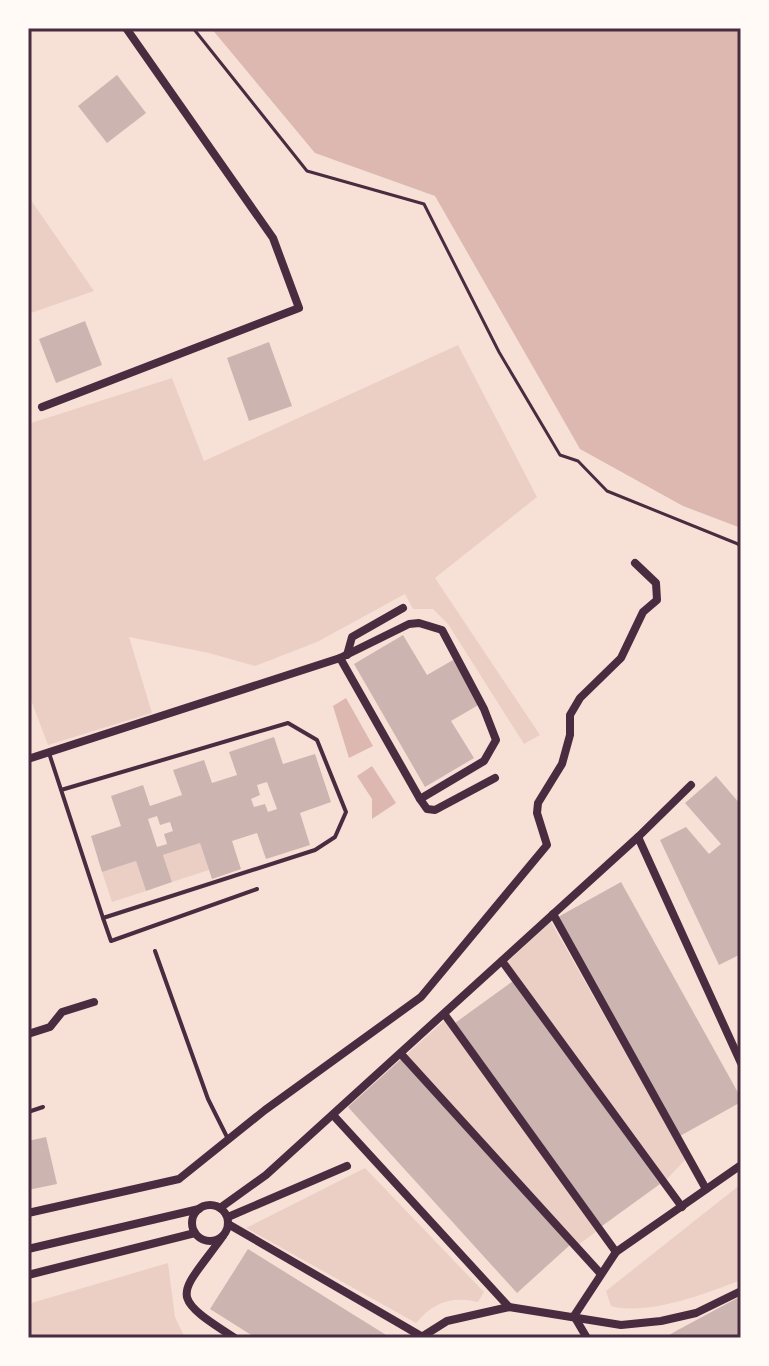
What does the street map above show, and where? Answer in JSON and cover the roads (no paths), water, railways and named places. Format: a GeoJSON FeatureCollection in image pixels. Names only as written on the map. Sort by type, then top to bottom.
{"type":"FeatureCollection","features":[{"type":"Feature","properties":{"kind":"street"},"geometry":{"type":"LineString","coordinates":[[42,407],[299,308],[273,238],[126,28]]}},
{"type":"Feature","properties":{"kind":"street"},"geometry":{"type":"LineString","coordinates":[[28,1213],[179,1179],[228,1139],[421,997],[547,845],[537,813],[538,803],[562,764],[570,735],[570,715],[580,698],[621,658],[643,612],[657,600],[656,583],[635,563]]}},
{"type":"Feature","properties":{"kind":"street"},"geometry":{"type":"LineString","coordinates":[[344,656],[352,637],[403,608]]}},
{"type":"Feature","properties":{"kind":"street"},"geometry":{"type":"LineString","coordinates":[[28,759],[344,656],[409,624],[436,626],[442,630],[484,709],[496,740],[484,761],[420,799]]}},
{"type":"Feature","properties":{"kind":"street"},"geometry":{"type":"LineString","coordinates":[[344,656],[427,809],[435,810],[495,778]]}},
{"type":"Feature","properties":{"kind":"street"},"geometry":{"type":"LineString","coordinates":[[220,1208],[266,1175],[445,1015],[691,785]]}},
{"type":"Feature","properties":{"kind":"street"},"geometry":{"type":"LineString","coordinates":[[638,837],[741,1063]]}},
{"type":"Feature","properties":{"kind":"street"},"geometry":{"type":"LineString","coordinates":[[553,914],[706,1189]]}},
{"type":"Feature","properties":{"kind":"street"},"geometry":{"type":"LineString","coordinates":[[502,961],[682,1207]]}},
{"type":"Feature","properties":{"kind":"street"},"geometry":{"type":"LineString","coordinates":[[28,1034],[50,1027],[62,1012],[94,1002]]}},
{"type":"Feature","properties":{"kind":"street"},"geometry":{"type":"LineString","coordinates":[[445,1015],[616,1252]]}},
{"type":"Feature","properties":{"kind":"street"},"geometry":{"type":"LineString","coordinates":[[401,1054],[600,1273]]}},
{"type":"Feature","properties":{"kind":"street"},"geometry":{"type":"LineString","coordinates":[[333,1115],[509,1307]]}},
{"type":"Feature","properties":{"kind":"street"},"geometry":{"type":"LineString","coordinates":[[574,1316],[616,1252],[741,1165]]}},
{"type":"Feature","properties":{"kind":"street"},"geometry":{"type":"LineString","coordinates":[[235,1338],[193,1311],[185,1299],[187,1287],[223,1236],[228,1220],[347,1166]]}},
{"type":"Feature","properties":{"kind":"street"},"geometry":{"type":"LineString","coordinates":[[28,1249],[209,1205],[220,1208],[228,1220],[421,1337],[447,1321],[509,1307],[621,1325],[661,1321],[696,1313],[741,1291]]}},
{"type":"Feature","properties":{"kind":"street"},"geometry":{"type":"LineString","coordinates":[[199,1209],[192,1223],[195,1233],[208,1241],[223,1236]]}},
{"type":"Feature","properties":{"kind":"street"},"geometry":{"type":"LineString","coordinates":[[28,1275],[195,1233]]}},
{"type":"Feature","properties":{"kind":"street"},"geometry":{"type":"LineString","coordinates":[[574,1316],[587,1338]]}},
{"type":"Feature","properties":{"kind":"lane"},"geometry":{"type":"LineString","coordinates":[[61,790],[288,723],[317,740],[346,812],[335,837],[315,850],[103,918]]}},
{"type":"Feature","properties":{"kind":"lane"},"geometry":{"type":"LineString","coordinates":[[49,753],[111,941],[257,889]]}},
{"type":"Feature","properties":{"kind":"lane"},"geometry":{"type":"LineString","coordinates":[[155,951],[208,1099],[228,1139]]}},
{"type":"Feature","properties":{"kind":"lane"},"geometry":{"type":"LineString","coordinates":[[28,1112],[43,1107]]}}]}
